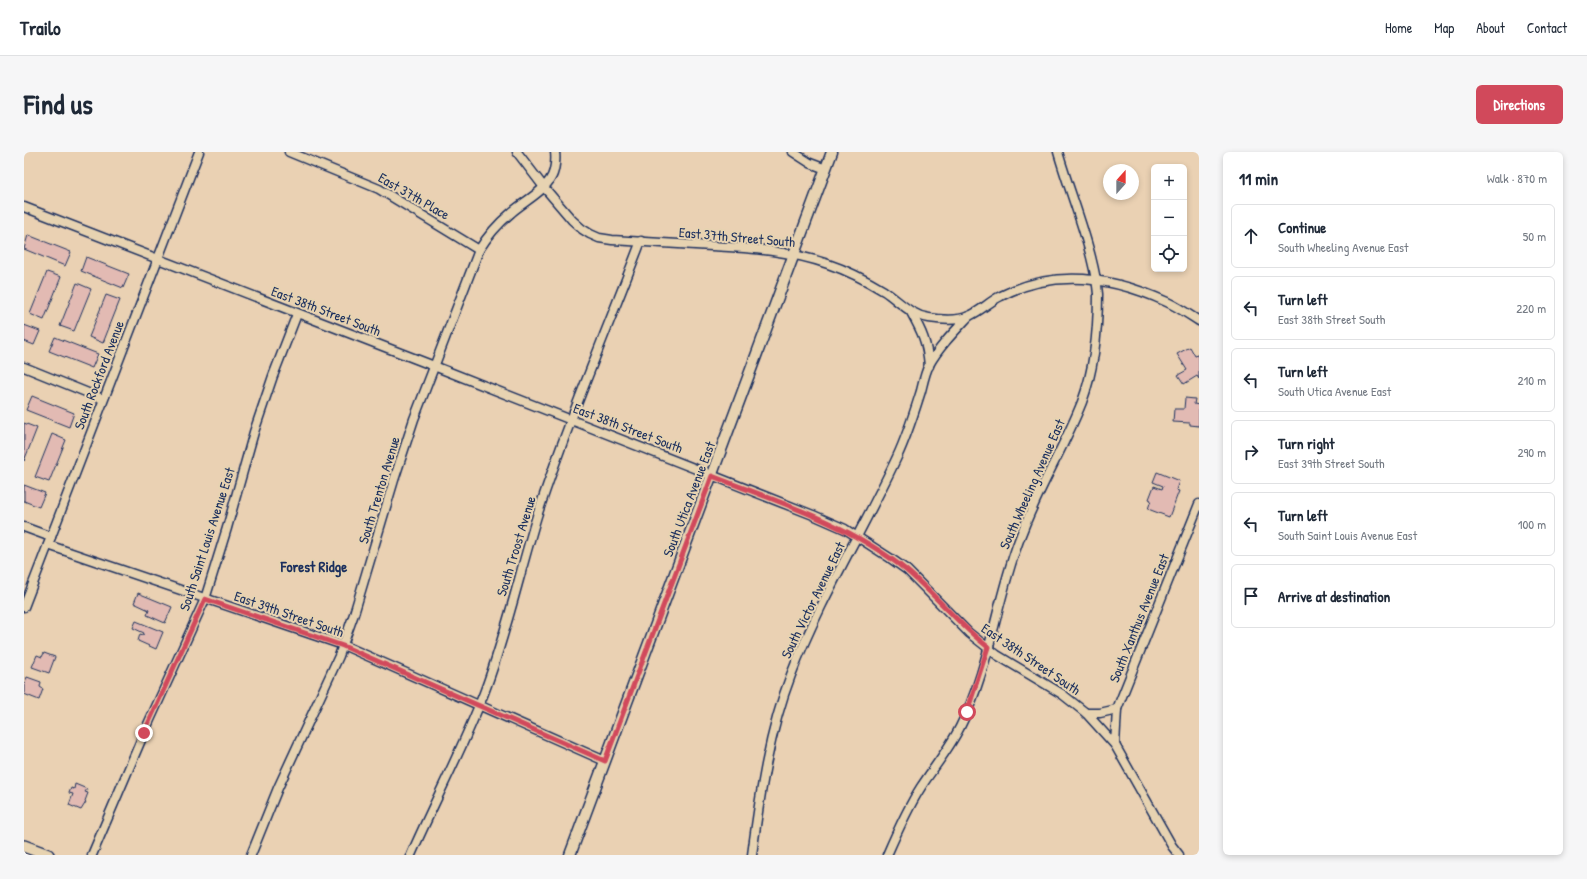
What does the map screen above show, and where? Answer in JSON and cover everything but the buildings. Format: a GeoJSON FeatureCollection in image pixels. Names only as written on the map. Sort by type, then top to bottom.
{"type":"FeatureCollection","features":[{"type":"Feature","properties":{"kind":"main road"},"geometry":{"type":"LineString","coordinates":[[24,846],[48,855]]}},
{"type":"Feature","properties":{"kind":"street","name":"South Rockford Avenue"},"geometry":{"type":"LineString","coordinates":[[24,607],[199,152]]}},
{"type":"Feature","properties":{"kind":"street","name":"East 37th Place"},"geometry":{"type":"LineString","coordinates":[[289,152],[378,189],[417,211],[478,250]]}},
{"type":"Feature","properties":{"kind":"street","name":"East 37th Street South"},"geometry":{"type":"LineString","coordinates":[[517,152],[572,220],[582,229],[599,238],[764,249],[794,254],[855,274],[886,292],[911,312],[929,318],[954,319],[969,316],[1001,296],[1031,284],[1050,280],[1096,279],[1130,287],[1168,302],[1199,321]]}},
{"type":"Feature","properties":{"kind":"street","name":"South Trenton Avenue"},"geometry":{"type":"LineString","coordinates":[[251,855],[278,788],[343,646],[414,419],[478,250],[493,230],[511,212],[535,195],[552,176],[556,158],[555,152]]}},
{"type":"Feature","properties":{"kind":"street"},"geometry":{"type":"LineString","coordinates":[[793,152],[810,163],[826,169]]}},
{"type":"Feature","properties":{"kind":"street","name":"South Utica Avenue East"},"geometry":{"type":"LineString","coordinates":[[570,855],[832,152]]}},
{"type":"Feature","properties":{"kind":"street","name":"South Wheeling Avenue East"},"geometry":{"type":"LineString","coordinates":[[887,855],[911,805],[959,728],[974,693],[1018,542],[1038,494],[1082,402],[1089,382],[1096,342],[1098,292],[1087,240],[1058,152]]}},
{"type":"Feature","properties":{"kind":"street","name":"East 38th Street South"},"geometry":{"type":"LineString","coordinates":[[24,207],[572,420],[814,515],[845,529],[906,570],[970,632],[997,655],[1062,694],[1086,713],[1115,745],[1179,855]]}},
{"type":"Feature","properties":{"kind":"street","name":"South Troost Avenue"},"geometry":{"type":"LineString","coordinates":[[411,855],[447,780],[493,669],[538,514],[572,420],[641,242]]}},
{"type":"Feature","properties":{"kind":"street","name":"South Victor Avenue East"},"geometry":{"type":"LineString","coordinates":[[911,312],[927,348],[928,366]]}},
{"type":"Feature","properties":{"kind":"street","name":"South Saint Louis Avenue East"},"geometry":{"type":"LineString","coordinates":[[92,855],[144,733],[205,599],[228,528],[254,432],[273,376],[297,314]]}},
{"type":"Feature","properties":{"kind":"street","name":"South Victor Avenue East"},"geometry":{"type":"LineString","coordinates":[[752,855],[758,809],[767,760],[778,715],[791,676],[810,631],[899,454],[928,366],[952,333],[969,316]]}},
{"type":"Feature","properties":{"kind":"street"},"geometry":{"type":"LineString","coordinates":[[24,367],[104,399]]}},
{"type":"Feature","properties":{"kind":"street","name":"South Xanthus Avenue East"},"geometry":{"type":"LineString","coordinates":[[1115,745],[1117,709],[1199,504]]}},
{"type":"Feature","properties":{"kind":"street"},"geometry":{"type":"LineString","coordinates":[[24,527],[51,537]]}},
{"type":"Feature","properties":{"kind":"street","name":"East 39th Street South"},"geometry":{"type":"LineString","coordinates":[[48,546],[343,646],[605,761]]}},
{"type":"Feature","properties":{"kind":"street"},"geometry":{"type":"LineString","coordinates":[[1086,713],[1100,713],[1117,709]]}},
{"type":"Feature","properties":{"kind":"district","name":"Forest Ridge"},"geometry":{"type":"Point","coordinates":[314,567]}},
{"type":"Feature","properties":{"kind":"route"},"geometry":{"type":"LineString","coordinates":[[144,733],[205,599],[343,646],[605,761],[712,476],[814,515],[845,529],[906,570],[970,632],[988,647],[981,673],[967,712]]}}]}
